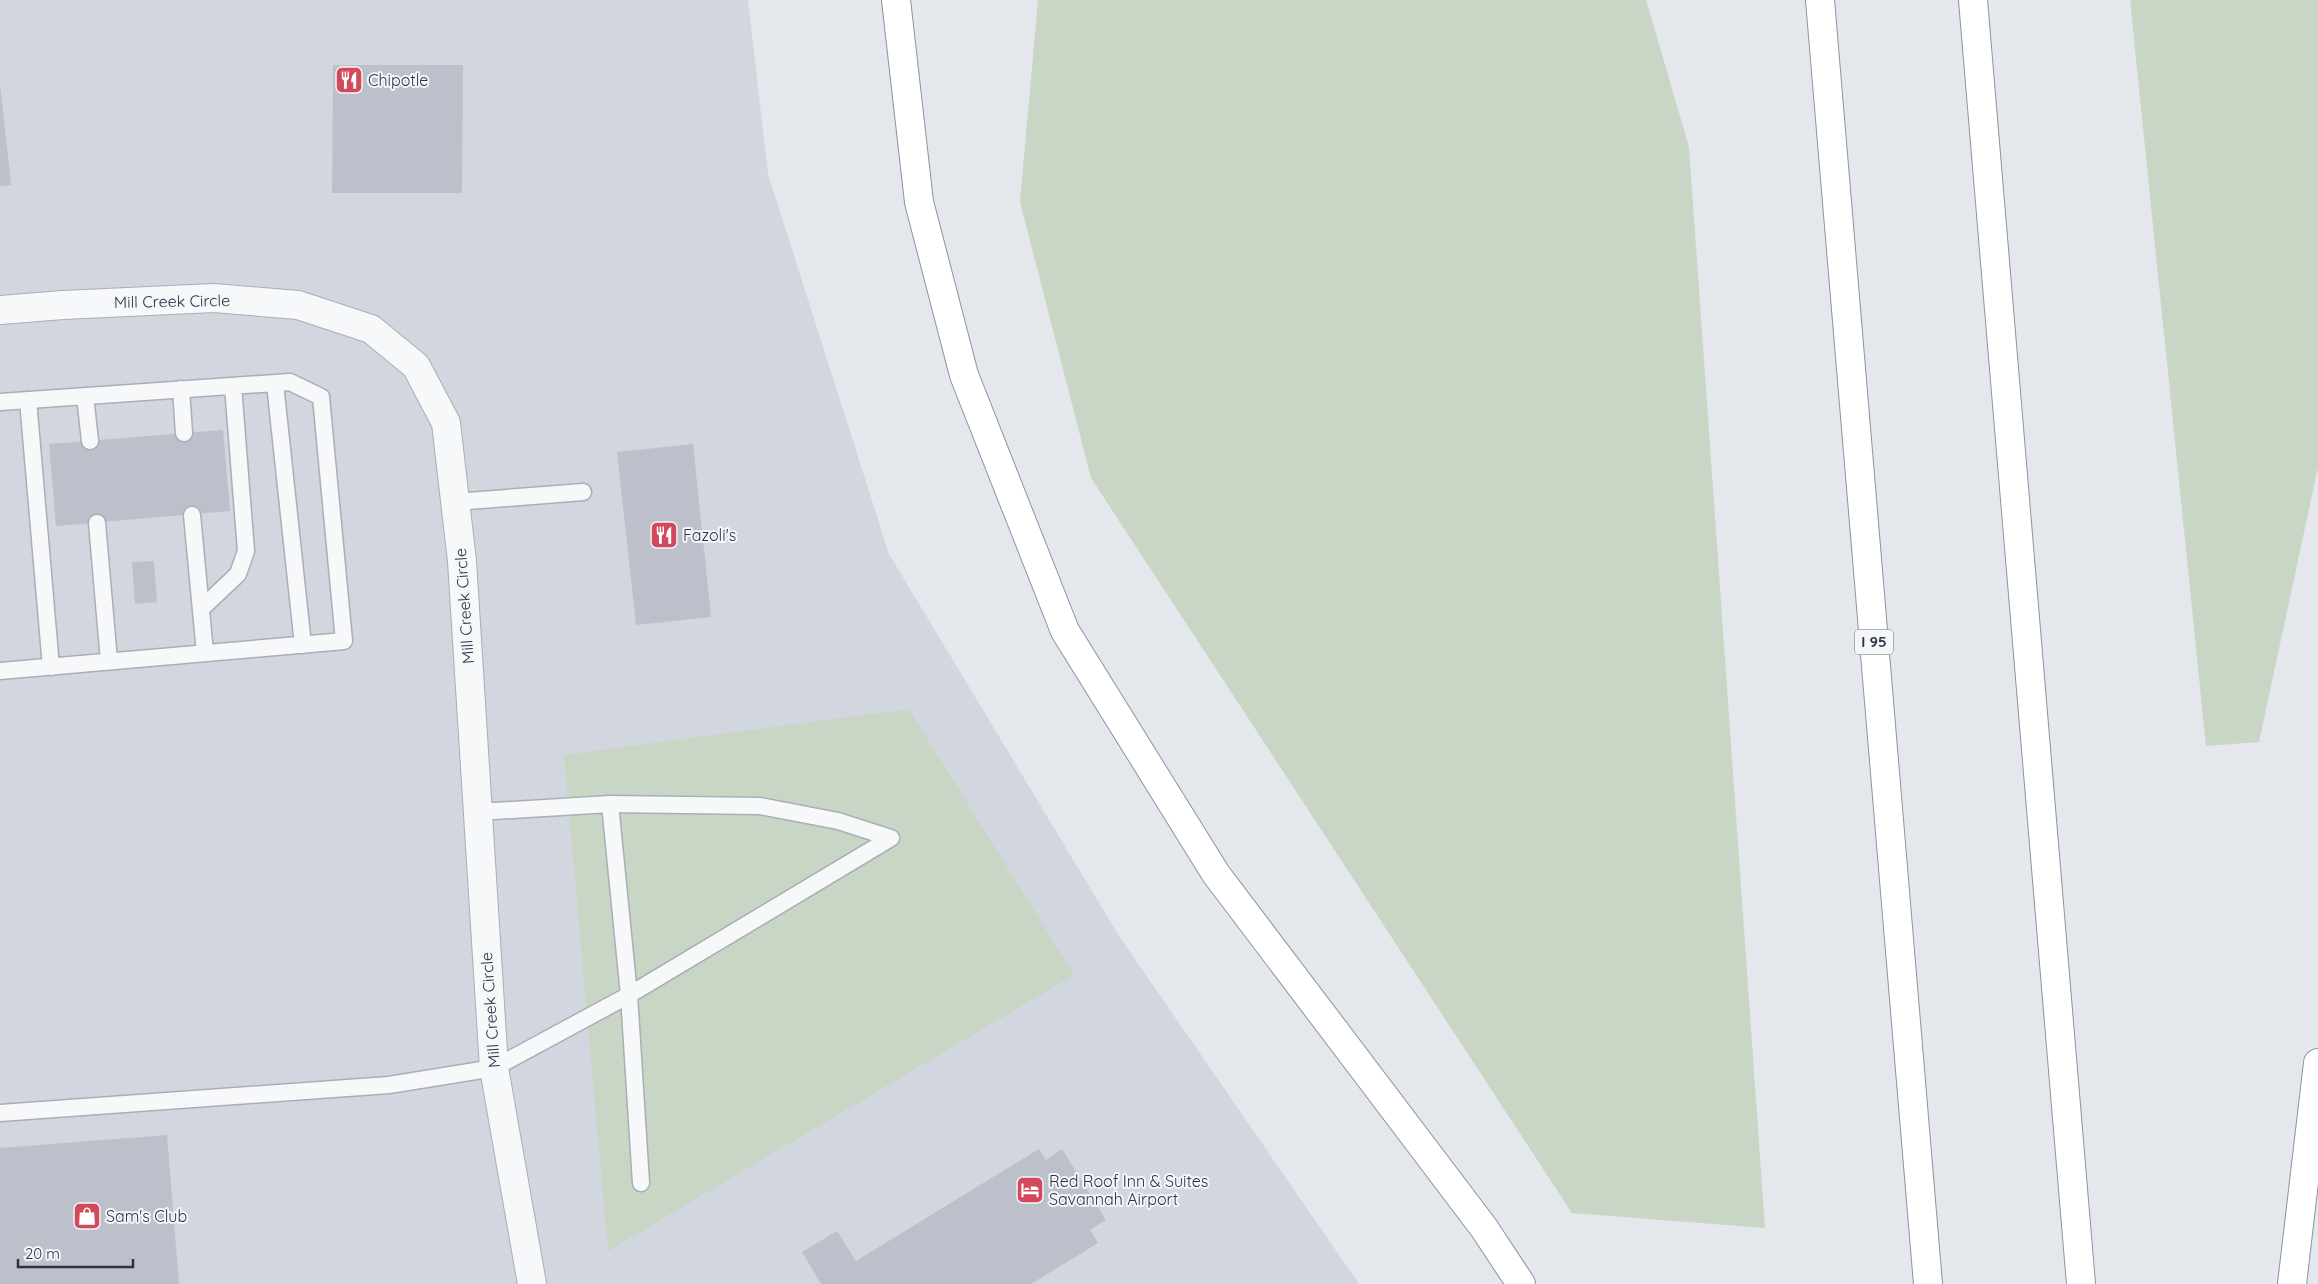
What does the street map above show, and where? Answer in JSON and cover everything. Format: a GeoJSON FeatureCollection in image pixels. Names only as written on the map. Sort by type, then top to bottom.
{"type":"FeatureCollection","features":[{"type":"Feature","properties":{"kind":"highway"},"geometry":{"type":"LineString","coordinates":[[896,0],[919,202],[964,375],[1065,631],[1216,874],[1484,1228],[1521,1284]]}},
{"type":"Feature","properties":{"kind":"highway","name":"I 95"},"geometry":{"type":"LineString","coordinates":[[1820,0],[1928,1284]]}},
{"type":"Feature","properties":{"kind":"highway"},"geometry":{"type":"LineString","coordinates":[[1973,0],[2081,1284]]}},
{"type":"Feature","properties":{"kind":"highway"},"geometry":{"type":"LineString","coordinates":[[2292,1284],[2318,1063]]}},
{"type":"Feature","properties":{"kind":"street","name":"Mill Creek Circle"},"geometry":{"type":"LineString","coordinates":[[0,310],[214,298],[298,305],[371,328],[416,366],[446,422],[462,561],[494,1068],[532,1284]]}},
{"type":"Feature","properties":{"kind":"lane"},"geometry":{"type":"LineString","coordinates":[[0,402],[290,382],[321,397],[344,641],[0,671]]}},
{"type":"Feature","properties":{"kind":"lane"},"geometry":{"type":"LineString","coordinates":[[275,384],[302,644]]}},
{"type":"Feature","properties":{"kind":"lane"},"geometry":{"type":"LineString","coordinates":[[201,609],[238,574],[246,551],[233,386]]}},
{"type":"Feature","properties":{"kind":"lane"},"geometry":{"type":"LineString","coordinates":[[181,389],[184,434]]}},
{"type":"Feature","properties":{"kind":"lane"},"geometry":{"type":"LineString","coordinates":[[85,396],[90,441]]}},
{"type":"Feature","properties":{"kind":"lane"},"geometry":{"type":"LineString","coordinates":[[28,400],[50,667]]}},
{"type":"Feature","properties":{"kind":"lane"},"geometry":{"type":"LineString","coordinates":[[456,502],[583,492]]}},
{"type":"Feature","properties":{"kind":"lane"},"geometry":{"type":"LineString","coordinates":[[192,515],[205,653]]}},
{"type":"Feature","properties":{"kind":"lane"},"geometry":{"type":"LineString","coordinates":[[97,523],[109,661]]}},
{"type":"Feature","properties":{"kind":"lane"},"geometry":{"type":"LineString","coordinates":[[610,804],[629,995],[641,1183]]}},
{"type":"Feature","properties":{"kind":"lane"},"geometry":{"type":"LineString","coordinates":[[0,1113],[388,1085],[494,1068],[629,995],[892,838],[838,821],[760,806],[610,804],[478,812]]}},
{"type":"Feature","properties":{"kind":"shaded area"},"geometry":{"type":"Polygon","coordinates":[[[0,0],[748,0],[768,174],[889,554],[1119,936],[1359,1284],[0,1284],[0,0]]]}},
{"type":"Feature","properties":{"kind":"green space"},"geometry":{"type":"Polygon","coordinates":[[[1038,0],[1646,0],[1689,147],[1765,1228],[1572,1213],[1091,478],[1020,202],[1038,0]]]}},
{"type":"Feature","properties":{"kind":"green space"},"geometry":{"type":"Polygon","coordinates":[[[2130,0],[2318,0],[2318,467],[2259,742],[2206,746],[2130,0]]]}},
{"type":"Feature","properties":{"kind":"green space"},"geometry":{"type":"Polygon","coordinates":[[[909,709],[1074,975],[608,1251],[564,755],[909,709]]]}},
{"type":"Feature","properties":{"kind":"building"},"geometry":{"type":"Polygon","coordinates":[[[333,65],[463,65],[462,193],[332,193],[333,65]]]}},
{"type":"Feature","properties":{"kind":"building"},"geometry":{"type":"Polygon","coordinates":[[[0,83],[11,185],[0,186],[0,83]]]}},
{"type":"Feature","properties":{"kind":"building"},"geometry":{"type":"Polygon","coordinates":[[[223,430],[230,511],[56,526],[49,444],[223,430]]]}},
{"type":"Feature","properties":{"kind":"building","name":"Fazoli's"},"geometry":{"type":"Polygon","coordinates":[[[693,444],[711,617],[636,625],[617,452],[693,444]]]}},
{"type":"Feature","properties":{"kind":"building"},"geometry":{"type":"Polygon","coordinates":[[[154,561],[157,602],[135,604],[132,562],[154,561]]]}},
{"type":"Feature","properties":{"kind":"building","name":"Sam's Club"},"geometry":{"type":"Polygon","coordinates":[[[167,1135],[179,1284],[0,1284],[0,1148],[167,1135]]]}},
{"type":"Feature","properties":{"kind":"building","name":"Red Roof Inn & Suites Savannah Airport"},"geometry":{"type":"Polygon","coordinates":[[[1039,1149],[1046,1160],[1062,1149],[1106,1220],[1090,1230],[1098,1243],[1031,1284],[821,1284],[802,1252],[837,1231],[856,1261],[1039,1149]]]}},
{"type":"Feature","properties":{"kind":"place","name":"Chipotle"},"geometry":{"type":"Point","coordinates":[349,80]}},
{"type":"Feature","properties":{"kind":"place","name":"Fazoli's"},"geometry":{"type":"Point","coordinates":[664,535]}},
{"type":"Feature","properties":{"kind":"place","name":"Red Roof Inn & Suites Savannah Airport"},"geometry":{"type":"Point","coordinates":[1030,1190]}},
{"type":"Feature","properties":{"kind":"place","name":"Sam's Club"},"geometry":{"type":"Point","coordinates":[87,1216]}}]}
